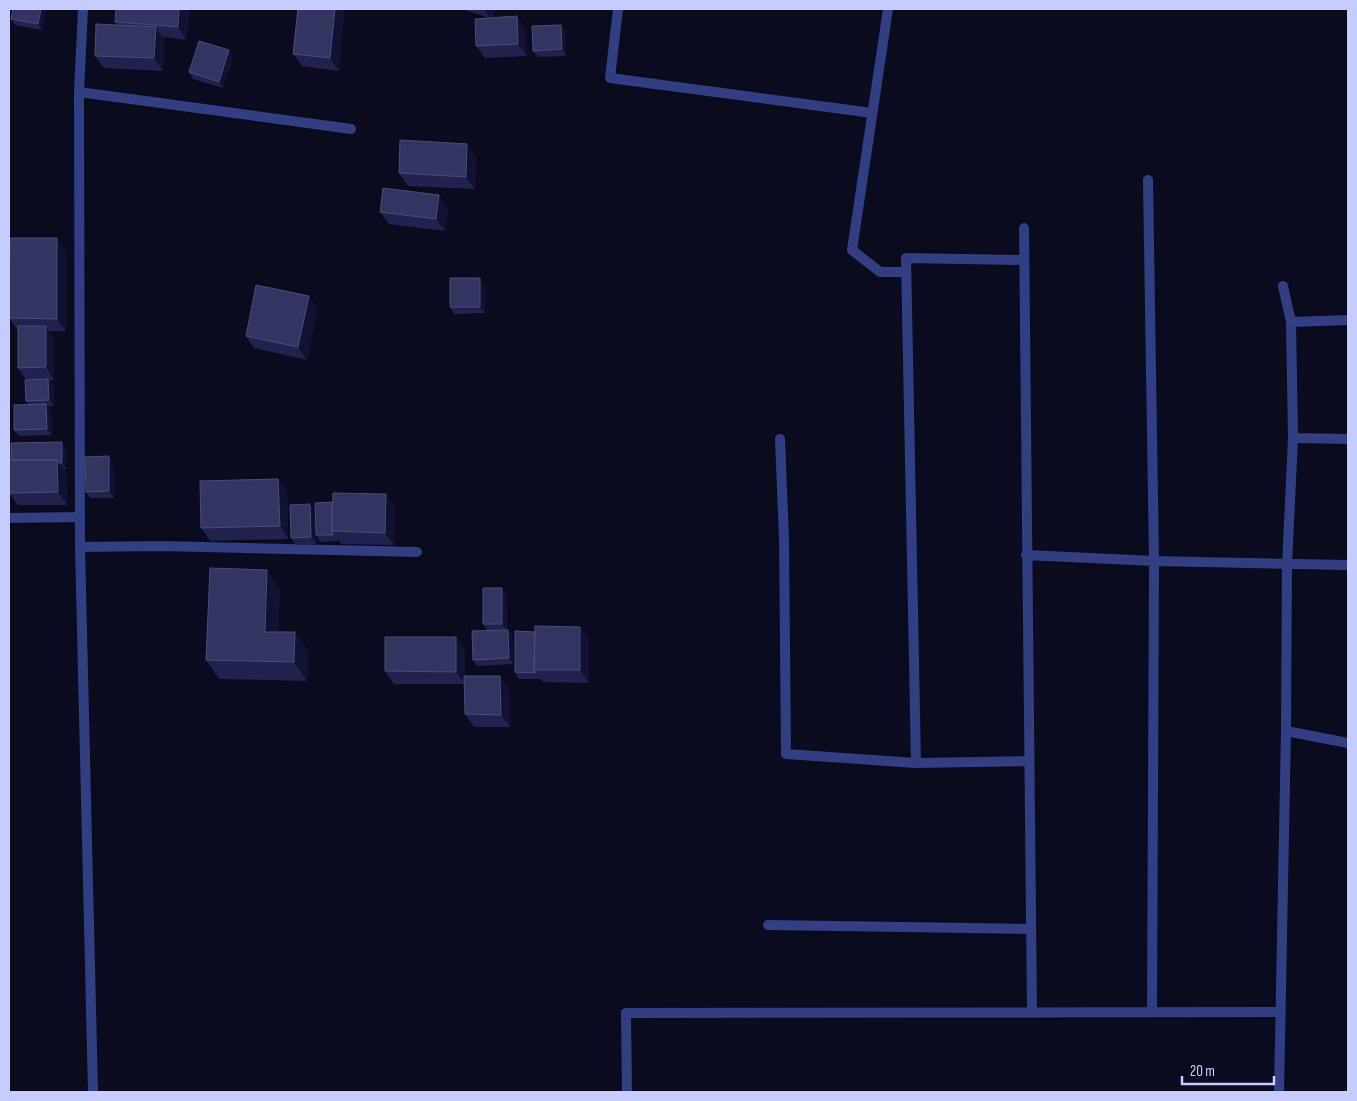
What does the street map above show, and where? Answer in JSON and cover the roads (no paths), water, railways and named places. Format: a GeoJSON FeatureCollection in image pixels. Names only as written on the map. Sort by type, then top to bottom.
{"type":"FeatureCollection","features":[{"type":"Feature","properties":{"kind":"street"},"geometry":{"type":"LineString","coordinates":[[82,9],[79,92],[80,547],[93,1092]]}},
{"type":"Feature","properties":{"kind":"street"},"geometry":{"type":"LineString","coordinates":[[618,9],[610,78],[872,114]]}},
{"type":"Feature","properties":{"kind":"street"},"geometry":{"type":"LineString","coordinates":[[888,9],[852,250],[880,272],[906,272]]}},
{"type":"Feature","properties":{"kind":"street"},"geometry":{"type":"LineString","coordinates":[[79,92],[351,129]]}},
{"type":"Feature","properties":{"kind":"street"},"geometry":{"type":"LineString","coordinates":[[1148,180],[1154,561],[1152,1012]]}},
{"type":"Feature","properties":{"kind":"street"},"geometry":{"type":"LineString","coordinates":[[1024,228],[1032,1012]]}},
{"type":"Feature","properties":{"kind":"street"},"geometry":{"type":"LineString","coordinates":[[916,763],[906,258],[1024,260]]}},
{"type":"Feature","properties":{"kind":"street"},"geometry":{"type":"LineString","coordinates":[[1280,1092],[1288,564],[1293,438],[1291,322],[1283,286]]}},
{"type":"Feature","properties":{"kind":"street"},"geometry":{"type":"LineString","coordinates":[[1291,322],[1348,320]]}},
{"type":"Feature","properties":{"kind":"street"},"geometry":{"type":"LineString","coordinates":[[1293,438],[1348,439]]}},
{"type":"Feature","properties":{"kind":"street"},"geometry":{"type":"LineString","coordinates":[[780,439],[784,539],[786,754],[916,763],[1028,761]]}},
{"type":"Feature","properties":{"kind":"street"},"geometry":{"type":"LineString","coordinates":[[9,518],[80,517]]}},
{"type":"Feature","properties":{"kind":"street"},"geometry":{"type":"LineString","coordinates":[[80,547],[170,546],[417,552]]}},
{"type":"Feature","properties":{"kind":"street"},"geometry":{"type":"LineString","coordinates":[[1026,555],[1154,561],[1348,565]]}},
{"type":"Feature","properties":{"kind":"street"},"geometry":{"type":"LineString","coordinates":[[1286,732],[1348,742]]}},
{"type":"Feature","properties":{"kind":"street"},"geometry":{"type":"LineString","coordinates":[[768,926],[1031,929]]}},
{"type":"Feature","properties":{"kind":"street"},"geometry":{"type":"LineString","coordinates":[[627,1092],[626,1013],[1281,1012]]}}]}
